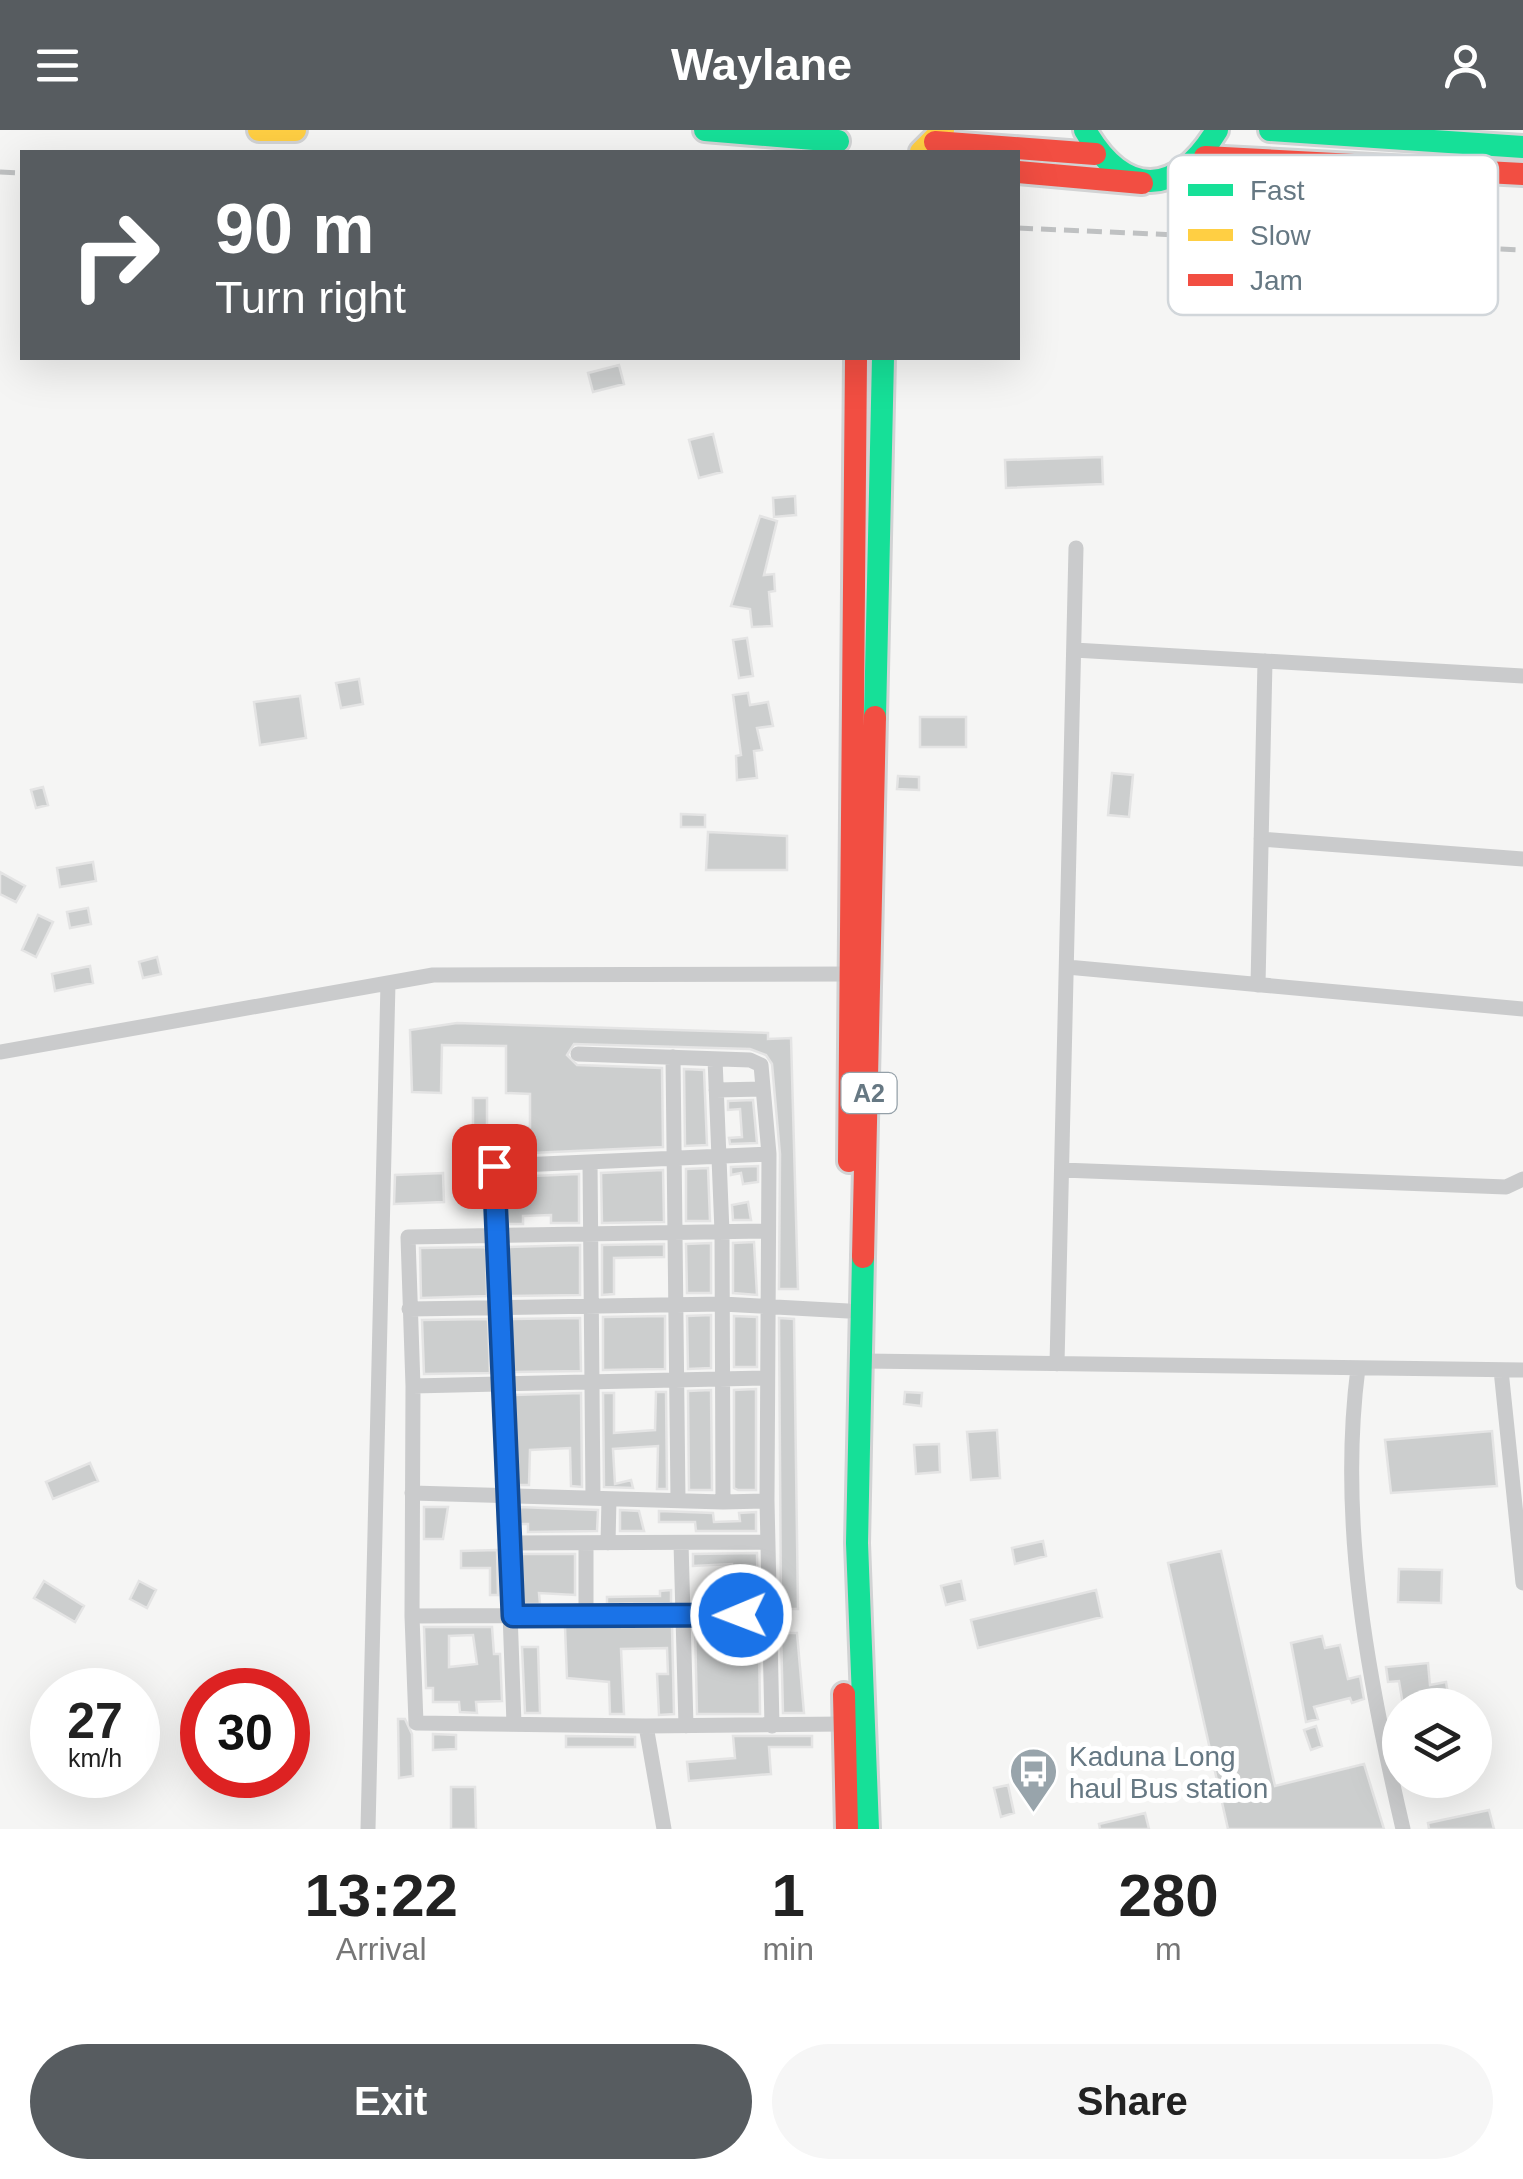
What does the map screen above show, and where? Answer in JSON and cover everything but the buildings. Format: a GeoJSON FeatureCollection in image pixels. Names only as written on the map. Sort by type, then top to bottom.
{"type":"FeatureCollection","features":[{"type":"Feature","properties":{"kind":"main road"},"geometry":{"type":"LineString","coordinates":[[259,130],[295,130]]}},
{"type":"Feature","properties":{"kind":"main road"},"geometry":{"type":"LineString","coordinates":[[705,130],[840,141]]}},
{"type":"Feature","properties":{"kind":"main road"},"geometry":{"type":"LineString","coordinates":[[1084,130],[1095,154],[1115,173],[1142,183]]}},
{"type":"Feature","properties":{"kind":"main road"},"geometry":{"type":"LineString","coordinates":[[1205,155],[1217,130]]}},
{"type":"Feature","properties":{"kind":"main road"},"geometry":{"type":"LineString","coordinates":[[1270,130],[1523,147]]}},
{"type":"Feature","properties":{"kind":"main road"},"geometry":{"type":"LineString","coordinates":[[728,131],[771,150]]}},
{"type":"Feature","properties":{"kind":"main road"},"geometry":{"type":"LineString","coordinates":[[933,141],[1095,154]]}},
{"type":"Feature","properties":{"kind":"main road"},"geometry":{"type":"LineString","coordinates":[[1020,172],[1142,183],[1168,179]]}},
{"type":"Feature","properties":{"kind":"main road"},"geometry":{"type":"LineString","coordinates":[[1498,173],[1523,174]]}},
{"type":"Feature","properties":{"kind":"main road","name":"A2"},"geometry":{"type":"LineString","coordinates":[[847,1829],[844,1724],[856,360]]}},
{"type":"Feature","properties":{"kind":"main road","name":"A2"},"geometry":{"type":"LineString","coordinates":[[868,1829],[857,1543],[864,1361],[883,360]]}},
{"type":"Feature","properties":{"kind":"street"},"geometry":{"type":"LineString","coordinates":[[1057,1364],[1076,548]]}},
{"type":"Feature","properties":{"kind":"street"},"geometry":{"type":"LineString","coordinates":[[1074,650],[1523,676]]}},
{"type":"Feature","properties":{"kind":"street"},"geometry":{"type":"LineString","coordinates":[[1258,985],[1265,661]]}},
{"type":"Feature","properties":{"kind":"street"},"geometry":{"type":"LineString","coordinates":[[1261,839],[1523,859]]}},
{"type":"Feature","properties":{"kind":"street"},"geometry":{"type":"LineString","coordinates":[[1067,967],[1523,1009]]}},
{"type":"Feature","properties":{"kind":"street"},"geometry":{"type":"LineString","coordinates":[[3,1049],[433,975],[851,974]]}},
{"type":"Feature","properties":{"kind":"street"},"geometry":{"type":"LineString","coordinates":[[368,1829],[388,984]]}},
{"type":"Feature","properties":{"kind":"street"},"geometry":{"type":"LineString","coordinates":[[578,1054],[715,1059],[756,1062],[761,1066],[768,1154],[766,1378],[772,1726]]}},
{"type":"Feature","properties":{"kind":"street"},"geometry":{"type":"LineString","coordinates":[[673,1058],[678,1232],[678,1500]]}},
{"type":"Feature","properties":{"kind":"street"},"geometry":{"type":"LineString","coordinates":[[715,1059],[722,1232],[723,1502]]}},
{"type":"Feature","properties":{"kind":"street"},"geometry":{"type":"LineString","coordinates":[[716,1090],[763,1089]]}},
{"type":"Feature","properties":{"kind":"street"},"geometry":{"type":"LineString","coordinates":[[514,1724],[494,1166],[768,1154]]}},
{"type":"Feature","properties":{"kind":"street"},"geometry":{"type":"LineString","coordinates":[[590,1162],[593,1382],[608,1543]]}},
{"type":"Feature","properties":{"kind":"street"},"geometry":{"type":"LineString","coordinates":[[1062,1170],[1506,1187],[1523,1180]]}},
{"type":"Feature","properties":{"kind":"street"},"geometry":{"type":"LineString","coordinates":[[768,1231],[408,1237],[414,1386],[412,1616],[416,1723],[844,1724]]}},
{"type":"Feature","properties":{"kind":"street"},"geometry":{"type":"LineString","coordinates":[[410,1309],[722,1304],[848,1312]]}},
{"type":"Feature","properties":{"kind":"street"},"geometry":{"type":"LineString","coordinates":[[864,1361],[1523,1370]]}},
{"type":"Feature","properties":{"kind":"street"},"geometry":{"type":"LineString","coordinates":[[1358,1368],[1350,1429],[1365,1648],[1403,1829]]}},
{"type":"Feature","properties":{"kind":"street"},"geometry":{"type":"LineString","coordinates":[[1501,1370],[1523,1583]]}},
{"type":"Feature","properties":{"kind":"street"},"geometry":{"type":"LineString","coordinates":[[414,1386],[766,1378]]}},
{"type":"Feature","properties":{"kind":"street"},"geometry":{"type":"LineString","coordinates":[[412,1493],[767,1500]]}},
{"type":"Feature","properties":{"kind":"street"},"geometry":{"type":"LineString","coordinates":[[681,1542],[686,1726]]}},
{"type":"Feature","properties":{"kind":"street"},"geometry":{"type":"LineString","coordinates":[[508,1544],[768,1542]]}},
{"type":"Feature","properties":{"kind":"street"},"geometry":{"type":"LineString","coordinates":[[586,1543],[586,1616]]}},
{"type":"Feature","properties":{"kind":"street"},"geometry":{"type":"LineString","coordinates":[[412,1616],[769,1614]]}},
{"type":"Feature","properties":{"kind":"street"},"geometry":{"type":"LineString","coordinates":[[646,1726],[664,1829]]}},
{"type":"Feature","properties":{"kind":"railway"},"geometry":{"type":"LineString","coordinates":[[0,172],[20,173]]}},
{"type":"Feature","properties":{"kind":"railway"},"geometry":{"type":"LineString","coordinates":[[1020,228],[1168,235]]}},
{"type":"Feature","properties":{"kind":"railway"},"geometry":{"type":"LineString","coordinates":[[1498,249],[1523,250]]}},
{"type":"Feature","properties":{"kind":"traffic: fast"},"geometry":{"type":"LineString","coordinates":[[705,130],[838,141]]}},
{"type":"Feature","properties":{"kind":"traffic: fast"},"geometry":{"type":"LineString","coordinates":[[1085,130],[1116,169],[1133,178],[1168,178]]}},
{"type":"Feature","properties":{"kind":"traffic: fast"},"geometry":{"type":"LineString","coordinates":[[1198,155],[1217,130]]}},
{"type":"Feature","properties":{"kind":"traffic: fast"},"geometry":{"type":"LineString","coordinates":[[1270,130],[1523,147]]}},
{"type":"Feature","properties":{"kind":"traffic: fast"},"geometry":{"type":"LineString","coordinates":[[875,717],[883,360]]}},
{"type":"Feature","properties":{"kind":"traffic: fast"},"geometry":{"type":"LineString","coordinates":[[863,1257],[857,1543],[868,1829]]}},
{"type":"Feature","properties":{"kind":"traffic: slow"},"geometry":{"type":"LineString","coordinates":[[259,130],[295,130]]}},
{"type":"Feature","properties":{"kind":"traffic: slow"},"geometry":{"type":"LineString","coordinates":[[923,150],[943,130]]}},
{"type":"Feature","properties":{"kind":"traffic: jam"},"geometry":{"type":"LineString","coordinates":[[935,142],[1095,154]]}},
{"type":"Feature","properties":{"kind":"traffic: jam"},"geometry":{"type":"LineString","coordinates":[[1020,172],[1142,183]]}},
{"type":"Feature","properties":{"kind":"traffic: jam"},"geometry":{"type":"LineString","coordinates":[[1498,173],[1523,174]]}},
{"type":"Feature","properties":{"kind":"traffic: jam"},"geometry":{"type":"LineString","coordinates":[[849,1161],[856,360]]}},
{"type":"Feature","properties":{"kind":"traffic: jam"},"geometry":{"type":"LineString","coordinates":[[863,1257],[875,717]]}},
{"type":"Feature","properties":{"kind":"traffic: jam"},"geometry":{"type":"LineString","coordinates":[[844,1694],[847,1829]]}},
{"type":"Feature","properties":{"kind":"place","name":"Kaduna Long haul Bus station"},"geometry":{"type":"Point","coordinates":[1034,1814]}},
{"type":"Feature","properties":{"kind":"route"},"geometry":{"type":"LineString","coordinates":[[494,1166],[513,1616],[741,1615]]}}]}
